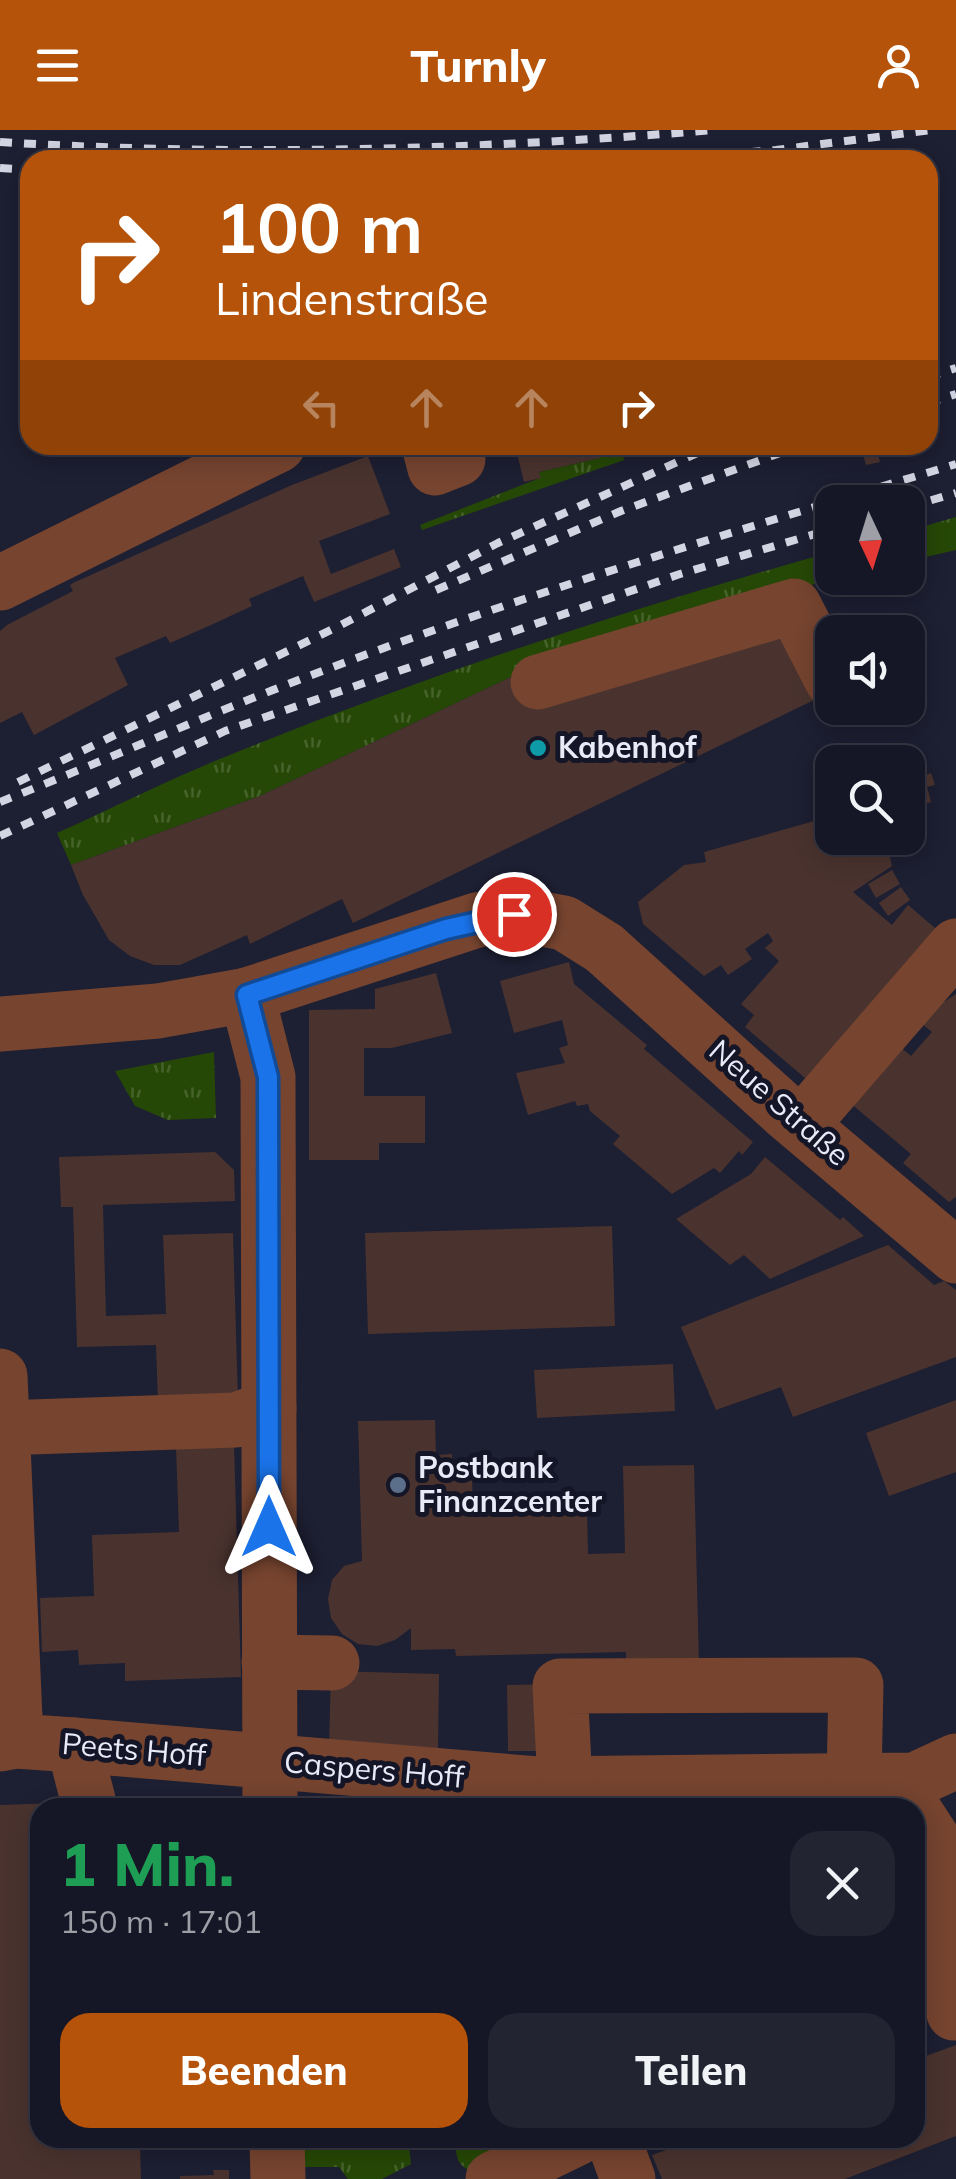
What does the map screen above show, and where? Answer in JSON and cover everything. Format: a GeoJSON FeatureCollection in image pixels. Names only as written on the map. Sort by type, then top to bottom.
{"type":"FeatureCollection","features":[{"type":"Feature","properties":{"kind":"street"},"geometry":{"type":"LineString","coordinates":[[0,583],[258,455]]}},
{"type":"Feature","properties":{"kind":"street"},"geometry":{"type":"LineString","coordinates":[[538,682],[794,606],[815,647]]}},
{"type":"Feature","properties":{"kind":"street","name":"Neue Straße"},"geometry":{"type":"LineString","coordinates":[[0,1024],[158,1011],[247,995],[462,924],[514,914],[564,924],[604,948],[800,1125],[953,1248]]}},
{"type":"Feature","properties":{"kind":"street"},"geometry":{"type":"LineString","coordinates":[[800,1125],[956,946]]}},
{"type":"Feature","properties":{"kind":"street"},"geometry":{"type":"LineString","coordinates":[[247,995],[268,1077],[269,1784]]}},
{"type":"Feature","properties":{"kind":"street"},"geometry":{"type":"LineString","coordinates":[[8,1742],[1,1402],[236,1420],[268,1408]]}},
{"type":"Feature","properties":{"kind":"street"},"geometry":{"type":"LineString","coordinates":[[269,1662],[332,1663]]}},
{"type":"Feature","properties":{"kind":"street"},"geometry":{"type":"LineString","coordinates":[[552,1784],[560,1686],[856,1685],[854,1780]]}},
{"type":"Feature","properties":{"kind":"street","name":"Peets Hoff"},"geometry":{"type":"LineString","coordinates":[[8,1742],[74,1745],[269,1784]]}},
{"type":"Feature","properties":{"kind":"street"},"geometry":{"type":"LineString","coordinates":[[74,1745],[87,1798]]}},
{"type":"Feature","properties":{"kind":"street","name":"Caspers Hoff"},"geometry":{"type":"LineString","coordinates":[[269,1784],[915,1780],[956,1761]]}},
{"type":"Feature","properties":{"kind":"street"},"geometry":{"type":"LineString","coordinates":[[925,1827],[946,1858],[941,1999]]}},
{"type":"Feature","properties":{"kind":"street"},"geometry":{"type":"LineString","coordinates":[[278,2148],[278,2179]]}},
{"type":"Feature","properties":{"kind":"street"},"geometry":{"type":"LineString","coordinates":[[493,2179],[550,2150]]}},
{"type":"Feature","properties":{"kind":"green space"},"geometry":{"type":"Polygon","coordinates":[[[599,455],[623,455],[624,460],[422,530],[420,525],[540,478],[539,472],[599,458],[599,455]]]}},
{"type":"Feature","properties":{"kind":"green space"},"geometry":{"type":"Polygon","coordinates":[[[956,517],[956,550],[925,557],[925,526],[956,517]]]}},
{"type":"Feature","properties":{"kind":"green space"},"geometry":{"type":"Polygon","coordinates":[[[815,557],[815,584],[764,596],[511,677],[260,796],[71,865],[57,833],[214,761],[310,723],[458,669],[815,557]]]}},
{"type":"Feature","properties":{"kind":"green space"},"geometry":{"type":"Polygon","coordinates":[[[214,1052],[216,1118],[168,1120],[135,1106],[115,1071],[214,1052]]]}},
{"type":"Feature","properties":{"kind":"green space"},"geometry":{"type":"Polygon","coordinates":[[[304,2148],[409,2148],[411,2164],[382,2179],[348,2179],[339,2167],[304,2167],[304,2148]]]}},
{"type":"Feature","properties":{"kind":"green space"},"geometry":{"type":"Polygon","coordinates":[[[494,2148],[494,2156],[473,2172],[459,2161],[456,2150],[494,2148]]]}},
{"type":"Feature","properties":{"kind":"building"},"geometry":{"type":"Polygon","coordinates":[[[517,455],[599,455],[600,458],[539,472],[541,478],[524,482],[517,455]]]}},
{"type":"Feature","properties":{"kind":"building"},"geometry":{"type":"Polygon","coordinates":[[[863,455],[878,455],[880,462],[866,465],[863,455]]]}},
{"type":"Feature","properties":{"kind":"building"},"geometry":{"type":"Polygon","coordinates":[[[368,456],[390,514],[319,541],[331,574],[394,549],[401,567],[314,602],[303,576],[249,599],[252,606],[170,643],[166,636],[115,658],[128,685],[34,735],[22,712],[0,723],[0,631],[7,625],[73,591],[73,583],[292,485],[368,456]]]}},
{"type":"Feature","properties":{"kind":"building","name":"Kabenhof"},"geometry":{"type":"Polygon","coordinates":[[[764,596],[814,700],[353,923],[342,899],[250,944],[247,935],[180,965],[154,965],[130,956],[109,940],[83,895],[71,865],[260,796],[511,677],[764,596]]]}},
{"type":"Feature","properties":{"kind":"building"},"geometry":{"type":"Polygon","coordinates":[[[931,773],[935,785],[927,787],[931,802],[925,804],[925,776],[931,773]]]}},
{"type":"Feature","properties":{"kind":"building"},"geometry":{"type":"Polygon","coordinates":[[[815,821],[815,855],[889,855],[892,866],[853,892],[892,925],[908,905],[948,939],[818,1089],[745,1027],[754,1015],[741,1004],[779,961],[765,948],[773,941],[768,933],[745,949],[752,959],[728,975],[721,965],[704,976],[643,924],[638,902],[684,865],[706,862],[704,852],[815,821]]]}},
{"type":"Feature","properties":{"kind":"building"},"geometry":{"type":"Polygon","coordinates":[[[892,870],[900,884],[876,898],[868,884],[892,870]]]}},
{"type":"Feature","properties":{"kind":"building"},"geometry":{"type":"Polygon","coordinates":[[[901,887],[910,900],[888,916],[879,903],[901,887]]]}},
{"type":"Feature","properties":{"kind":"building"},"geometry":{"type":"Polygon","coordinates":[[[569,962],[574,984],[753,1142],[742,1155],[739,1151],[720,1173],[714,1168],[672,1194],[613,1144],[620,1136],[590,1111],[588,1104],[577,1106],[575,1101],[528,1115],[516,1073],[565,1063],[559,1048],[568,1045],[562,1020],[514,1033],[500,981],[569,962]]]}},
{"type":"Feature","properties":{"kind":"building"},"geometry":{"type":"Polygon","coordinates":[[[436,973],[452,1033],[392,1048],[364,1048],[364,1096],[425,1096],[425,1143],[379,1143],[379,1160],[309,1160],[309,1010],[375,1009],[375,989],[436,973]]]}},
{"type":"Feature","properties":{"kind":"building"},"geometry":{"type":"Polygon","coordinates":[[[956,994],[956,1197],[949,1202],[903,1163],[911,1154],[849,1102],[886,1035],[911,1056],[932,1032],[922,1024],[936,1007],[956,994]]]}},
{"type":"Feature","properties":{"kind":"building"},"geometry":{"type":"Polygon","coordinates":[[[215,1152],[234,1170],[235,1201],[103,1205],[106,1316],[166,1314],[163,1235],[233,1233],[238,1400],[158,1402],[156,1345],[77,1347],[73,1207],[61,1207],[59,1157],[215,1152]]]}},
{"type":"Feature","properties":{"kind":"building"},"geometry":{"type":"Polygon","coordinates":[[[765,1157],[864,1236],[770,1279],[744,1255],[730,1265],[676,1219],[751,1174],[765,1157]]]}},
{"type":"Feature","properties":{"kind":"building"},"geometry":{"type":"Polygon","coordinates":[[[612,1226],[615,1326],[368,1334],[365,1233],[612,1226]]]}},
{"type":"Feature","properties":{"kind":"building"},"geometry":{"type":"Polygon","coordinates":[[[888,1245],[934,1285],[944,1281],[956,1290],[956,1357],[793,1417],[781,1387],[716,1410],[681,1327],[888,1245]]]}},
{"type":"Feature","properties":{"kind":"building"},"geometry":{"type":"Polygon","coordinates":[[[673,1364],[675,1411],[537,1418],[534,1370],[673,1364]]]}},
{"type":"Feature","properties":{"kind":"building"},"geometry":{"type":"Polygon","coordinates":[[[956,1400],[956,1472],[889,1496],[866,1433],[956,1400]]]}},
{"type":"Feature","properties":{"kind":"building"},"geometry":{"type":"Polygon","coordinates":[[[435,1420],[436,1455],[452,1454],[452,1474],[472,1473],[473,1513],[587,1510],[588,1554],[625,1553],[623,1466],[694,1465],[699,1665],[626,1666],[626,1652],[456,1656],[455,1649],[411,1650],[411,1628],[395,1640],[377,1646],[358,1644],[342,1634],[331,1618],[328,1599],[332,1580],[344,1566],[362,1561],[358,1421],[435,1420]]]}},
{"type":"Feature","properties":{"kind":"building"},"geometry":{"type":"Polygon","coordinates":[[[234,1445],[241,1677],[125,1681],[125,1663],[79,1665],[78,1650],[42,1652],[40,1598],[94,1596],[92,1535],[179,1532],[176,1447],[234,1445]]]}},
{"type":"Feature","properties":{"kind":"building"},"geometry":{"type":"Polygon","coordinates":[[[331,1671],[439,1674],[438,1749],[329,1746],[331,1671]]]}},
{"type":"Feature","properties":{"kind":"building"},"geometry":{"type":"Polygon","coordinates":[[[556,1684],[537,1751],[508,1751],[507,1685],[556,1684]]]}},
{"type":"Feature","properties":{"kind":"building"},"geometry":{"type":"Polygon","coordinates":[[[30,1804],[30,2148],[140,2148],[141,2179],[0,2179],[0,1805],[30,1804]]]}},
{"type":"Feature","properties":{"kind":"building"},"geometry":{"type":"Polygon","coordinates":[[[956,2045],[956,2136],[845,2179],[662,2179],[652,2155],[672,2148],[925,2148],[925,2056],[956,2045]]]}},
{"type":"Feature","properties":{"kind":"building"},"geometry":{"type":"Polygon","coordinates":[[[213,2170],[229,2170],[229,2179],[180,2179],[214,2175],[213,2170]]]}},
{"type":"Feature","properties":{"kind":"railway"},"geometry":{"type":"LineString","coordinates":[[0,142],[179,149],[357,149],[714,130]]}},
{"type":"Feature","properties":{"kind":"railway"},"geometry":{"type":"LineString","coordinates":[[776,150],[931,130]]}},
{"type":"Feature","properties":{"kind":"railway"},"geometry":{"type":"LineString","coordinates":[[0,168],[20,169]]}},
{"type":"Feature","properties":{"kind":"railway"},"geometry":{"type":"LineString","coordinates":[[938,374],[956,368]]}},
{"type":"Feature","properties":{"kind":"railway"},"geometry":{"type":"LineString","coordinates":[[938,400],[956,394]]}},
{"type":"Feature","properties":{"kind":"railway"},"geometry":{"type":"LineString","coordinates":[[18,782],[339,626],[498,543],[693,455]]}},
{"type":"Feature","properties":{"kind":"railway"},"geometry":{"type":"LineString","coordinates":[[436,590],[621,511],[775,455]]}},
{"type":"Feature","properties":{"kind":"railway"},"geometry":{"type":"LineString","coordinates":[[0,802],[273,690],[442,627],[956,464]]}},
{"type":"Feature","properties":{"kind":"railway"},"geometry":{"type":"LineString","coordinates":[[925,502],[956,493]]}},
{"type":"Feature","properties":{"kind":"railway"},"geometry":{"type":"LineString","coordinates":[[0,836],[225,731],[680,574],[815,534]]}},
{"type":"Feature","properties":{"kind":"place","name":"Kabenhof"},"geometry":{"type":"Point","coordinates":[538,748]}},
{"type":"Feature","properties":{"kind":"place","name":"Postbank Finanzcenter"},"geometry":{"type":"Point","coordinates":[398,1485]}},
{"type":"Feature","properties":{"kind":"route"},"geometry":{"type":"LineString","coordinates":[[269,1527],[268,1077],[247,995],[446,929],[514,914]]}}]}
